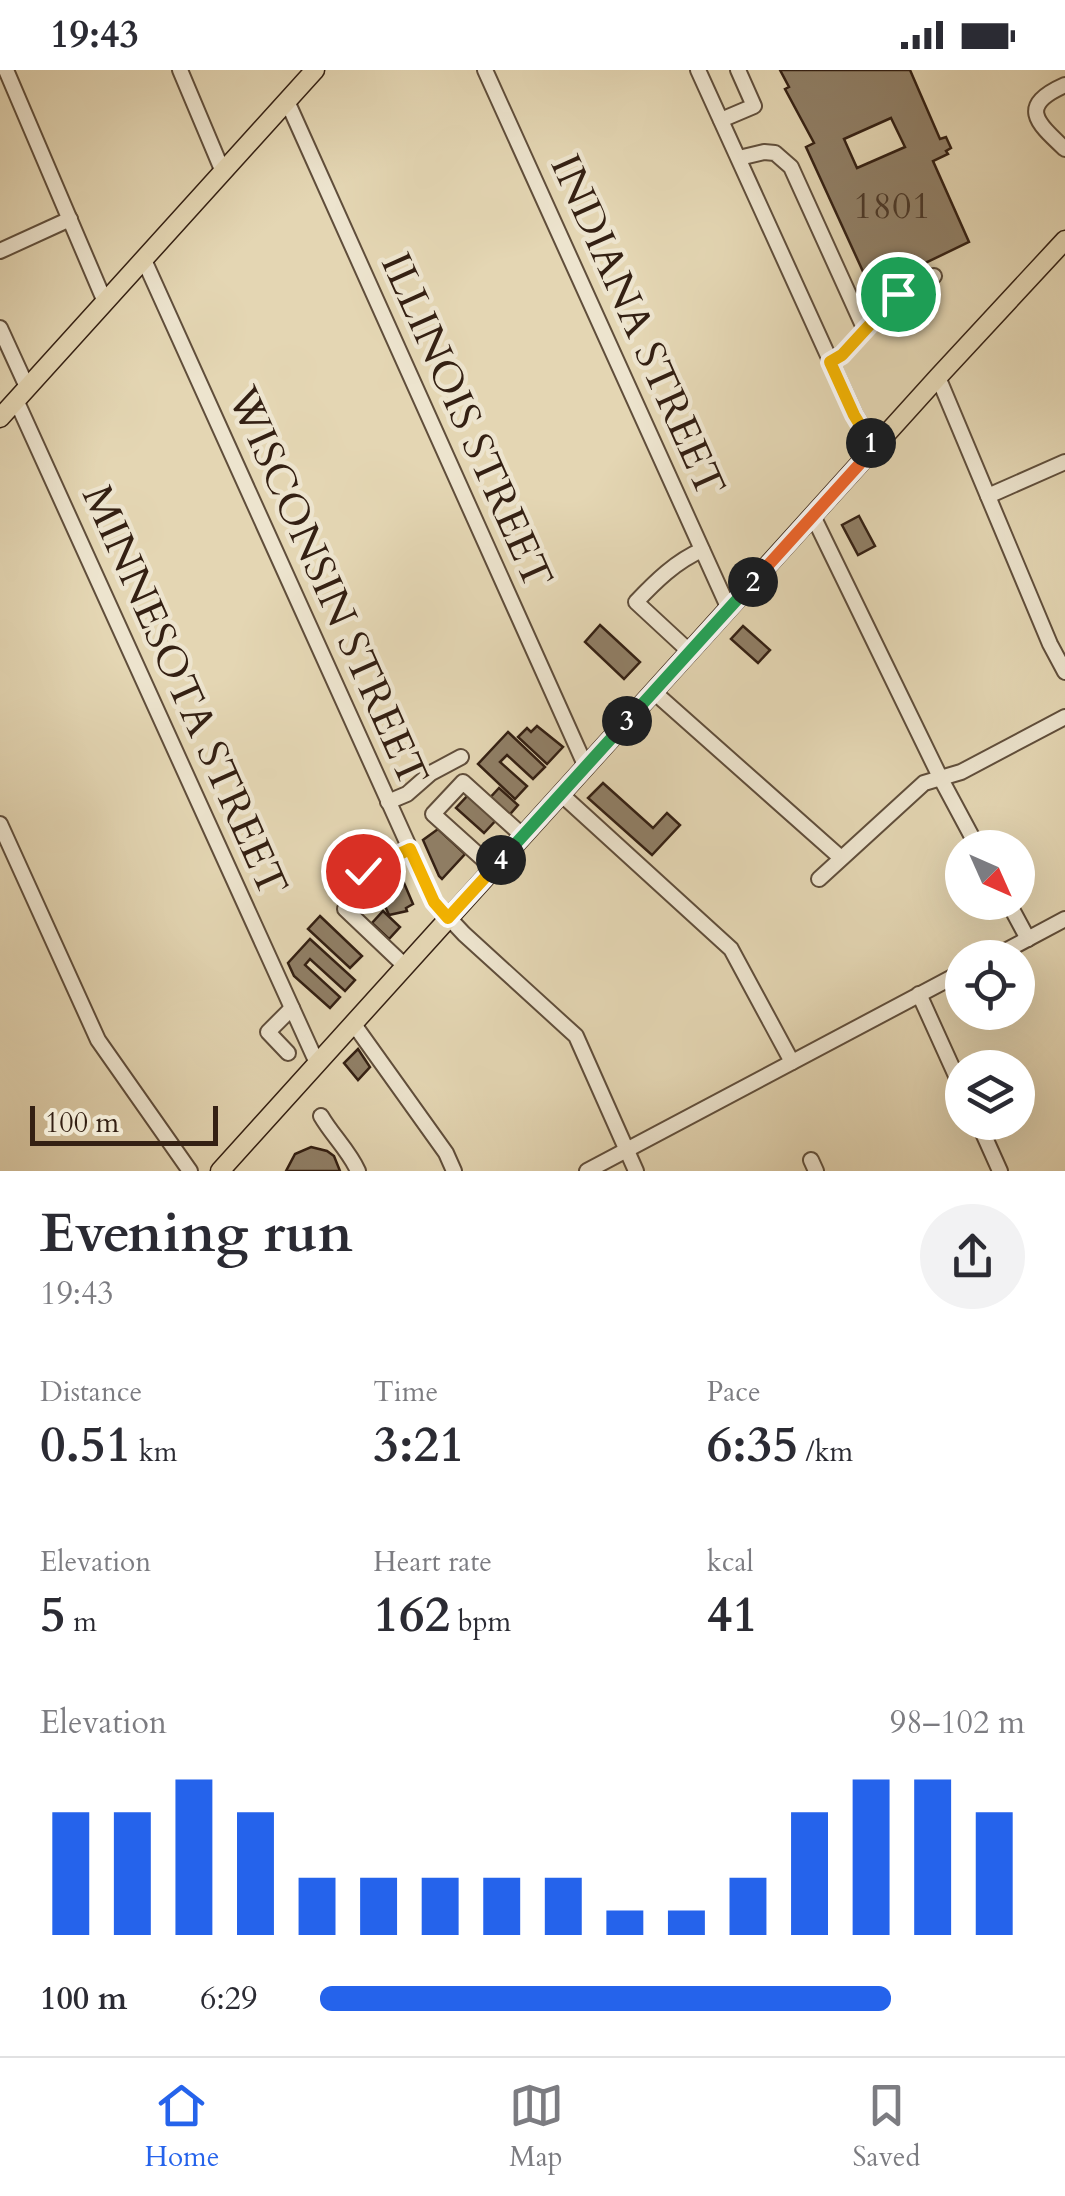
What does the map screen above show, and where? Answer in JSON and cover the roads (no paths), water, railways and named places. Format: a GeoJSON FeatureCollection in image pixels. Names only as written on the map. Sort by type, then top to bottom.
{"type":"FeatureCollection","features":[{"type":"Feature","properties":{"kind":"main road"},"geometry":{"type":"LineString","coordinates":[[0,418],[310,72]]}},
{"type":"Feature","properties":{"kind":"main road"},"geometry":{"type":"LineString","coordinates":[[220,1171],[1065,240]]}},
{"type":"Feature","properties":{"kind":"street"},"geometry":{"type":"LineString","coordinates":[[6,70],[105,302]]}},
{"type":"Feature","properties":{"kind":"street"},"geometry":{"type":"LineString","coordinates":[[180,70],[223,172]]}},
{"type":"Feature","properties":{"kind":"street","name":"INDIANA STREET"},"geometry":{"type":"LineString","coordinates":[[486,70],[729,608]]}},
{"type":"Feature","properties":{"kind":"street"},"geometry":{"type":"LineString","coordinates":[[698,70],[860,426],[875,447]]}},
{"type":"Feature","properties":{"kind":"street"},"geometry":{"type":"LineString","coordinates":[[721,120],[754,106],[738,70]]}},
{"type":"Feature","properties":{"kind":"street"},"geometry":{"type":"LineString","coordinates":[[1065,84],[1045,94],[1036,106],[1041,126],[1065,149]]}},
{"type":"Feature","properties":{"kind":"street","name":"ILLINOIS STREET"},"geometry":{"type":"LineString","coordinates":[[287,101],[586,766]]}},
{"type":"Feature","properties":{"kind":"street"},"geometry":{"type":"LineString","coordinates":[[739,158],[775,153],[792,167],[865,330]]}},
{"type":"Feature","properties":{"kind":"street"},"geometry":{"type":"LineString","coordinates":[[0,252],[70,219]]}},
{"type":"Feature","properties":{"kind":"street","name":"WISCONSIN STREET"},"geometry":{"type":"LineString","coordinates":[[144,260],[434,902],[576,1036],[636,1171]]}},
{"type":"Feature","properties":{"kind":"street"},"geometry":{"type":"LineString","coordinates":[[830,362],[842,355],[898,294],[934,276]]}},
{"type":"Feature","properties":{"kind":"street","name":"MINNESOTA STREET"},"geometry":{"type":"LineString","coordinates":[[0,328],[22,394],[317,1063]]}},
{"type":"Feature","properties":{"kind":"street"},"geometry":{"type":"LineString","coordinates":[[938,377],[1065,672]]}},
{"type":"Feature","properties":{"kind":"street"},"geometry":{"type":"LineString","coordinates":[[988,496],[1065,462]]}},
{"type":"Feature","properties":{"kind":"street"},"geometry":{"type":"LineString","coordinates":[[813,516],[968,830]]}},
{"type":"Feature","properties":{"kind":"street"},"geometry":{"type":"LineString","coordinates":[[690,652],[636,602],[657,580],[702,550]]}},
{"type":"Feature","properties":{"kind":"street"},"geometry":{"type":"LineString","coordinates":[[654,692],[841,858]]}},
{"type":"Feature","properties":{"kind":"street"},"geometry":{"type":"LineString","coordinates":[[819,878],[924,783],[961,772],[1065,717]]}},
{"type":"Feature","properties":{"kind":"street"},"geometry":{"type":"LineString","coordinates":[[388,802],[407,794],[431,773],[461,757]]}},
{"type":"Feature","properties":{"kind":"street"},"geometry":{"type":"LineString","coordinates":[[493,868],[434,814],[462,782],[523,836]]}},
{"type":"Feature","properties":{"kind":"street"},"geometry":{"type":"LineString","coordinates":[[561,794],[731,950],[792,1062]]}},
{"type":"Feature","properties":{"kind":"street"},"geometry":{"type":"LineString","coordinates":[[0,824],[98,1040],[190,1171]]}},
{"type":"Feature","properties":{"kind":"street"},"geometry":{"type":"LineString","coordinates":[[363,871],[410,849]]}},
{"type":"Feature","properties":{"kind":"street"},"geometry":{"type":"LineString","coordinates":[[345,909],[405,966]]}},
{"type":"Feature","properties":{"kind":"street"},"geometry":{"type":"LineString","coordinates":[[1018,920],[1028,939],[1065,920]]}},
{"type":"Feature","properties":{"kind":"street"},"geometry":{"type":"LineString","coordinates":[[587,1171],[945,981]]}},
{"type":"Feature","properties":{"kind":"street"},"geometry":{"type":"LineString","coordinates":[[919,994],[945,1051]]}},
{"type":"Feature","properties":{"kind":"street"},"geometry":{"type":"LineString","coordinates":[[288,1052],[268,1032],[292,1008]]}},
{"type":"Feature","properties":{"kind":"street"},"geometry":{"type":"LineString","coordinates":[[353,1023],[446,1152],[454,1171]]}},
{"type":"Feature","properties":{"kind":"street"},"geometry":{"type":"LineString","coordinates":[[322,1116],[358,1171]]}},
{"type":"Feature","properties":{"kind":"street"},"geometry":{"type":"LineString","coordinates":[[986,1140],[1000,1171]]}}]}
